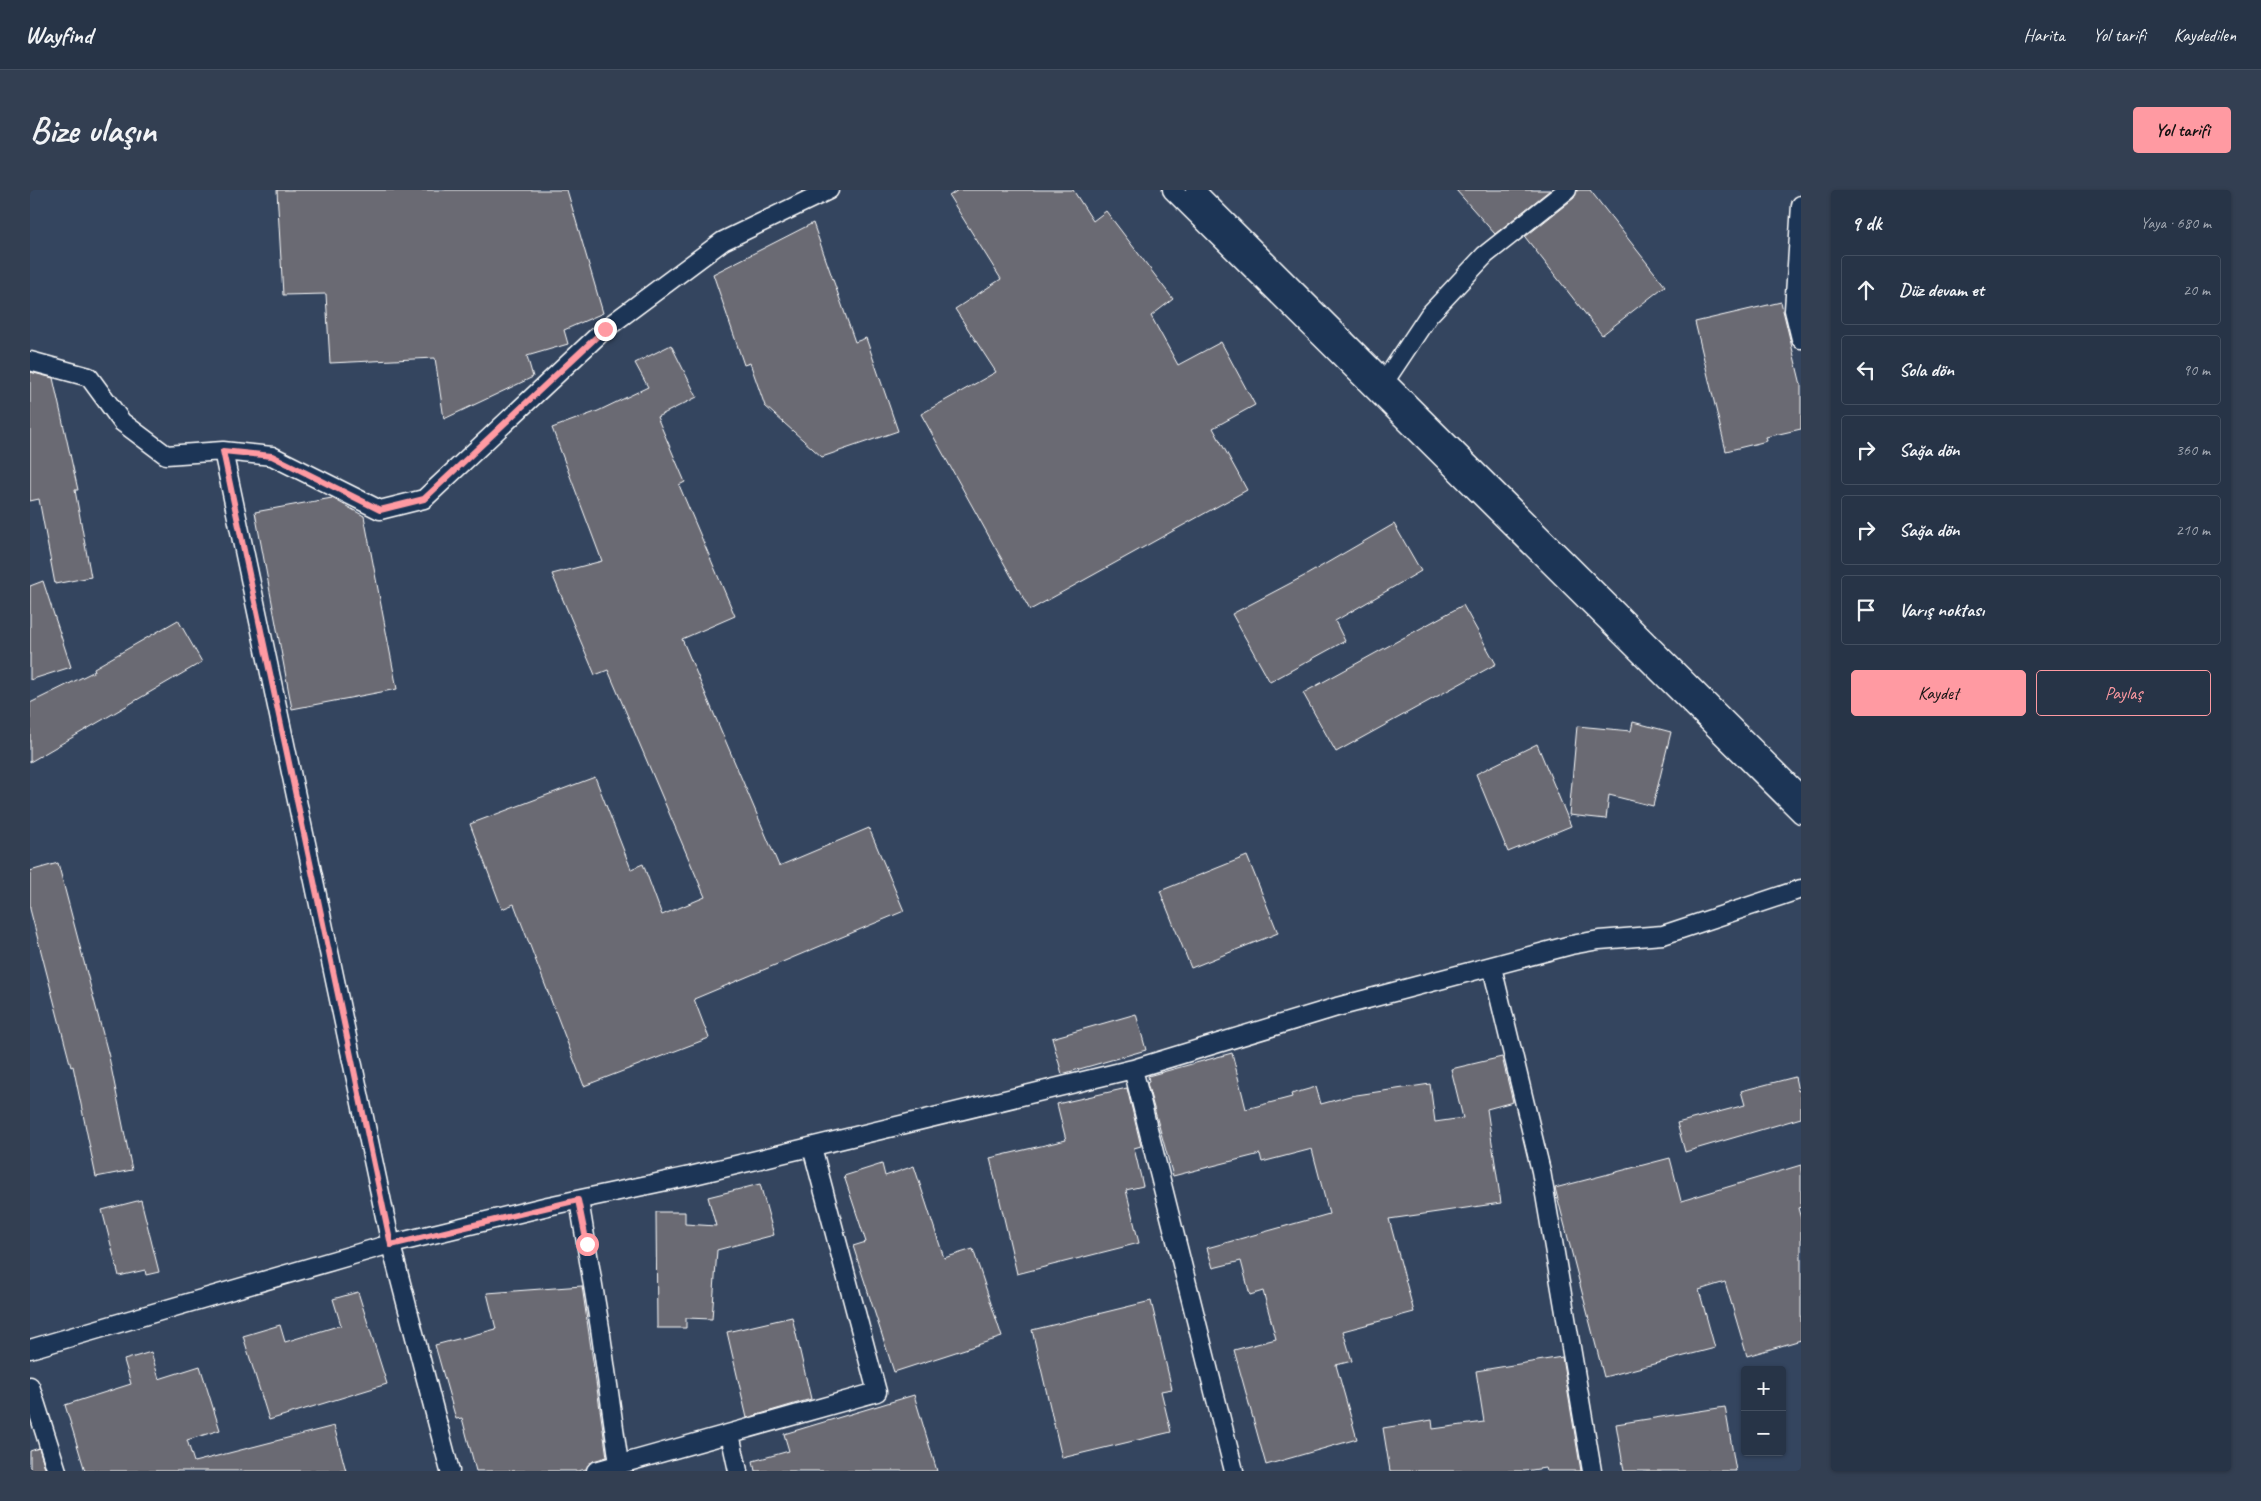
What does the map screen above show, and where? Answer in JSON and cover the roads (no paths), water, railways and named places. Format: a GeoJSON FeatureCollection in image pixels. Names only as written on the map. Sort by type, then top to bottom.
{"type":"FeatureCollection","features":[{"type":"Feature","properties":{"kind":"street"},"geometry":{"type":"LineString","coordinates":[[30,361],[89,377],[122,422],[166,455],[223,451],[272,456],[380,510],[424,499],[605,329],[723,241],[829,190]]}},
{"type":"Feature","properties":{"kind":"street"},"geometry":{"type":"LineString","coordinates":[[1172,190],[1801,814]]}},
{"type":"Feature","properties":{"kind":"street"},"geometry":{"type":"LineString","coordinates":[[1195,190],[1801,795]]}},
{"type":"Feature","properties":{"kind":"street"},"geometry":{"type":"LineString","coordinates":[[1385,381],[1429,315],[1486,255],[1567,190]]}},
{"type":"Feature","properties":{"kind":"street"},"geometry":{"type":"LineString","coordinates":[[1801,205],[1794,310],[1801,339]]}},
{"type":"Feature","properties":{"kind":"street"},"geometry":{"type":"LineString","coordinates":[[223,451],[391,1245],[450,1471]]}},
{"type":"Feature","properties":{"kind":"street"},"geometry":{"type":"LineString","coordinates":[[30,1349],[391,1245],[812,1147],[1133,1069],[1337,1007],[1492,967],[1599,940],[1663,934],[1801,889]]}},
{"type":"Feature","properties":{"kind":"street"},"geometry":{"type":"LineString","coordinates":[[1492,967],[1541,1171],[1592,1471]]}},
{"type":"Feature","properties":{"kind":"street"},"geometry":{"type":"LineString","coordinates":[[1133,1069],[1234,1471]]}},
{"type":"Feature","properties":{"kind":"street"},"geometry":{"type":"LineString","coordinates":[[596,1471],[877,1392],[812,1147]]}},
{"type":"Feature","properties":{"kind":"street"},"geometry":{"type":"LineString","coordinates":[[578,1200],[600,1328],[619,1464]]}},
{"type":"Feature","properties":{"kind":"street"},"geometry":{"type":"LineString","coordinates":[[30,1386],[57,1471]]}},
{"type":"Feature","properties":{"kind":"street"},"geometry":{"type":"LineString","coordinates":[[730,1434],[738,1471]]}}]}
